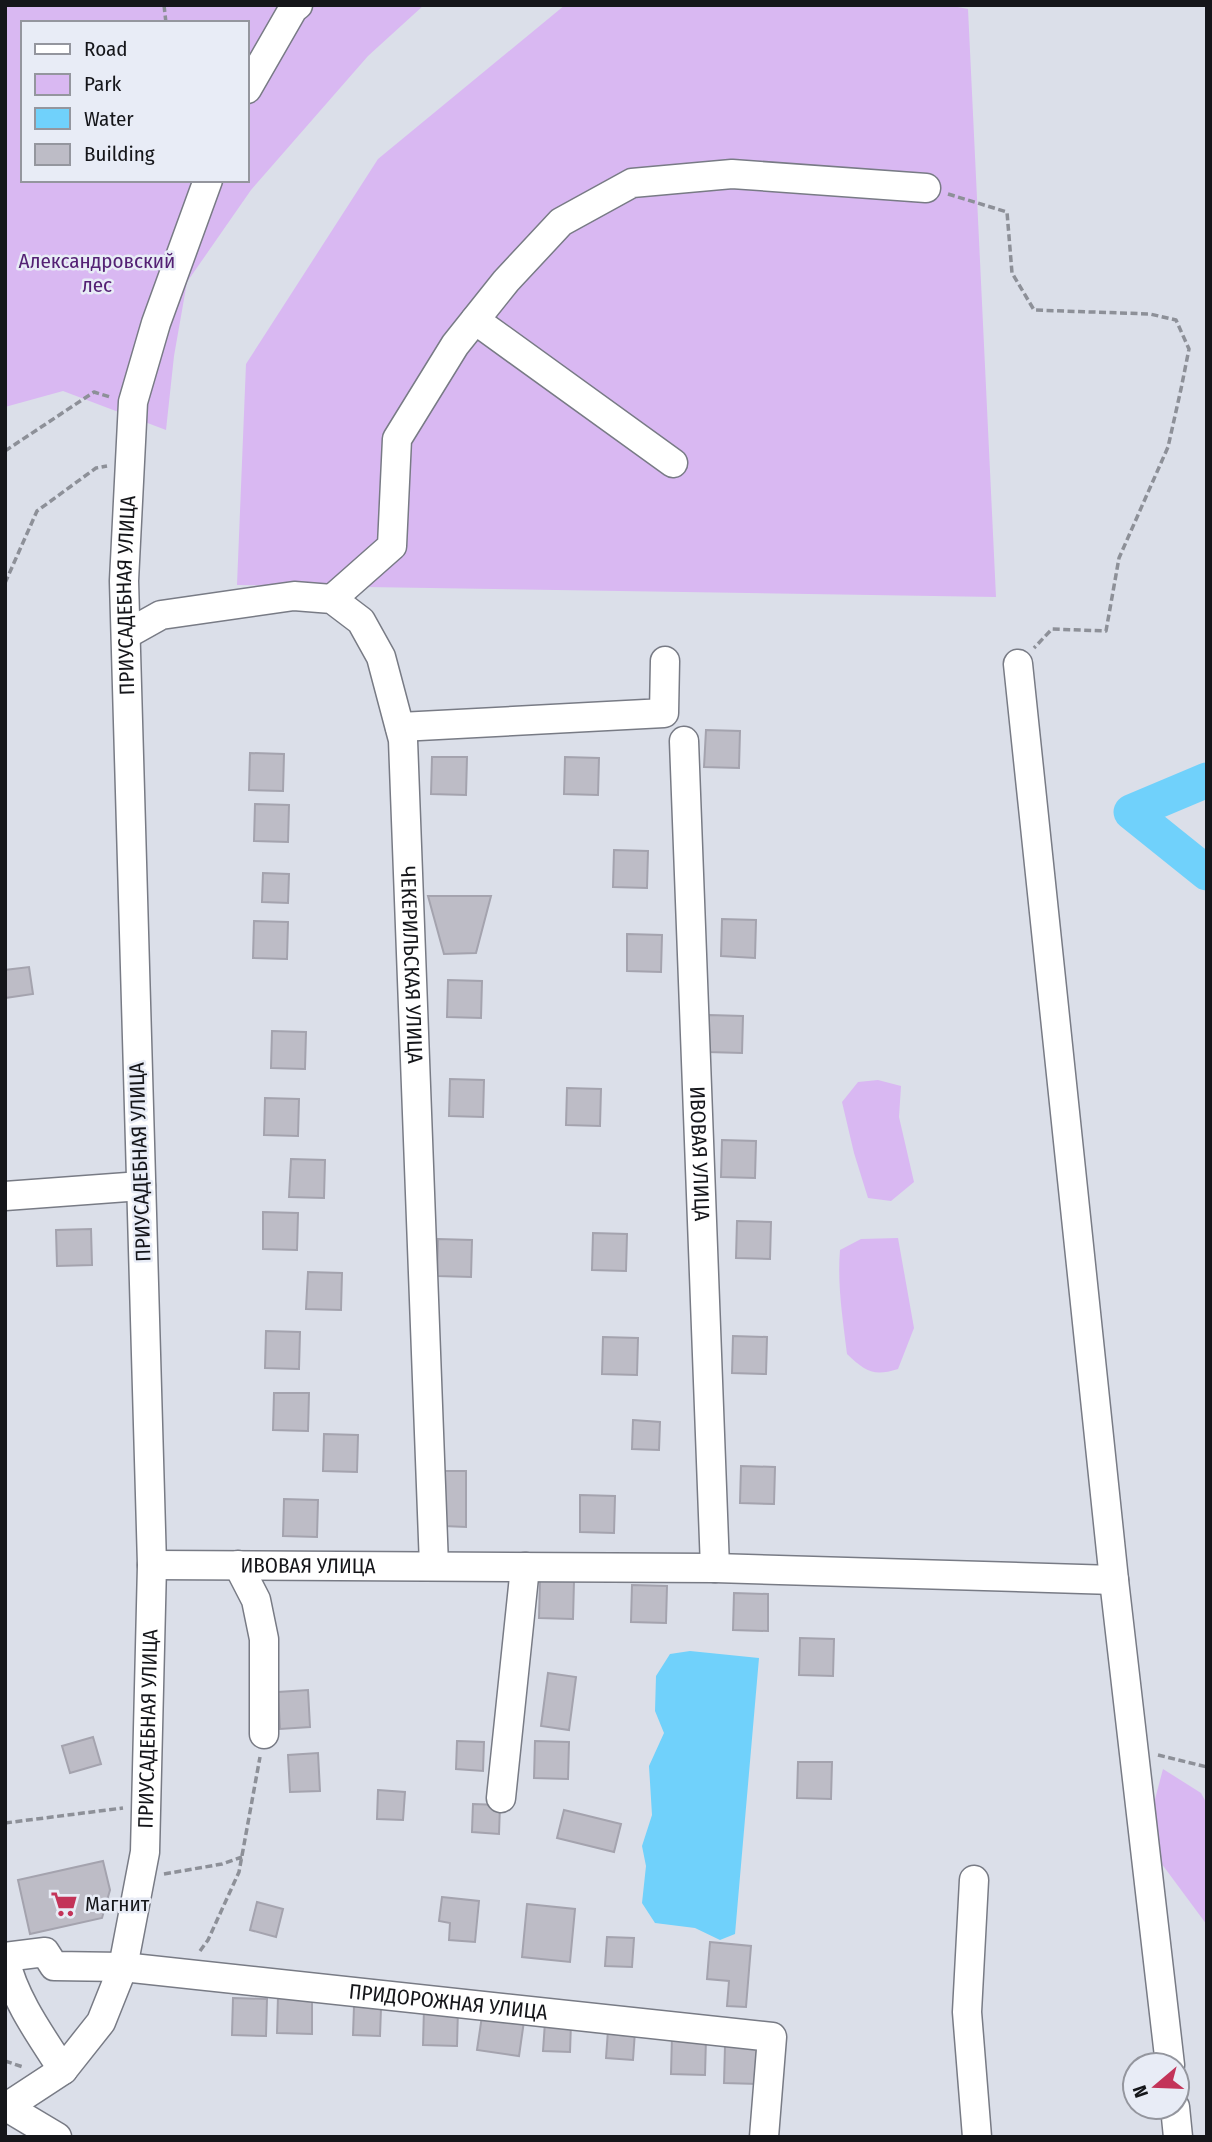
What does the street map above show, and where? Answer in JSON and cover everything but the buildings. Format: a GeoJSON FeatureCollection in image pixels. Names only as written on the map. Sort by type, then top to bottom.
{"type":"FeatureCollection","features":[{"type":"Feature","properties":{"kind":"street"},"geometry":{"type":"LineString","coordinates":[[248,87],[293,9],[298,5]]}},
{"type":"Feature","properties":{"kind":"street"},"geometry":{"type":"LineString","coordinates":[[127,634],[160,615],[294,596],[332,599],[392,546],[397,439],[455,345],[506,281],[561,222],[632,183],[732,174],[926,188]]}},
{"type":"Feature","properties":{"kind":"street","name":"ПРИУСАДЕБНАЯ УЛИЦА"},"geometry":{"type":"LineString","coordinates":[[6,2107],[63,2070],[101,2022],[123,1967],[145,1852],[152,1565],[124,581],[133,402],[156,323],[207,182]]}},
{"type":"Feature","properties":{"kind":"street"},"geometry":{"type":"LineString","coordinates":[[474,320],[673,463]]}},
{"type":"Feature","properties":{"kind":"street","name":"ЧЕКЕРИЛЬСКАЯ УЛИЦА"},"geometry":{"type":"LineString","coordinates":[[332,599],[361,621],[382,657],[403,740],[433,1566]]}},
{"type":"Feature","properties":{"kind":"street"},"geometry":{"type":"LineString","coordinates":[[400,727],[664,713],[665,661]]}},
{"type":"Feature","properties":{"kind":"street"},"geometry":{"type":"LineString","coordinates":[[1018,664],[1114,1580],[1168,2051]]}},
{"type":"Feature","properties":{"kind":"street","name":"ИВОВАЯ УЛИЦА"},"geometry":{"type":"LineString","coordinates":[[684,741],[715,1568]]}},
{"type":"Feature","properties":{"kind":"street"},"geometry":{"type":"LineString","coordinates":[[5,1196],[141,1186]]}},
{"type":"Feature","properties":{"kind":"street","name":"ИВОВАЯ УЛИЦА"},"geometry":{"type":"LineString","coordinates":[[152,1565],[715,1568],[1114,1580]]}},
{"type":"Feature","properties":{"kind":"street"},"geometry":{"type":"LineString","coordinates":[[238,1565],[256,1600],[264,1639],[264,1734]]}},
{"type":"Feature","properties":{"kind":"street"},"geometry":{"type":"LineString","coordinates":[[501,1798],[525,1567]]}},
{"type":"Feature","properties":{"kind":"street"},"geometry":{"type":"LineString","coordinates":[[974,1880],[967,2012],[977,2137]]}},
{"type":"Feature","properties":{"kind":"street","name":"ПРИДОРОЖНАЯ УЛИЦА"},"geometry":{"type":"LineString","coordinates":[[5,1958],[45,1952],[54,1966],[123,1967],[772,2037],[764,2137]]}},
{"type":"Feature","properties":{"kind":"street"},"geometry":{"type":"LineString","coordinates":[[5,1958],[9,1974],[34,2024],[63,2070]]}},
{"type":"Feature","properties":{"kind":"street"},"geometry":{"type":"LineString","coordinates":[[6,2107],[58,2137]]}},
{"type":"Feature","properties":{"kind":"path"},"geometry":{"type":"LineString","coordinates":[[926,188],[1007,212],[1012,273],[1034,310],[1150,314],[1176,320],[1189,349],[1168,447],[1119,558],[1106,631],[1052,629],[1018,664]]}},
{"type":"Feature","properties":{"kind":"path"},"geometry":{"type":"LineString","coordinates":[[5,451],[94,392],[133,402]]}},
{"type":"Feature","properties":{"kind":"path"},"geometry":{"type":"LineString","coordinates":[[5,583],[37,511],[96,468],[130,461]]}},
{"type":"Feature","properties":{"kind":"path"},"geometry":{"type":"LineString","coordinates":[[182,1973],[208,1941],[239,1872],[264,1734]]}},
{"type":"Feature","properties":{"kind":"path"},"geometry":{"type":"LineString","coordinates":[[1135,1749],[1207,1767]]}},
{"type":"Feature","properties":{"kind":"path"},"geometry":{"type":"LineString","coordinates":[[5,1823],[146,1805]]}},
{"type":"Feature","properties":{"kind":"path"},"geometry":{"type":"LineString","coordinates":[[139,1882],[242,1857]]}},
{"type":"Feature","properties":{"kind":"green space","name":"Александровский лес"},"geometry":{"type":"Polygon","coordinates":[[[5,5],[424,5],[368,56],[251,190],[187,282],[174,356],[166,430],[63,391],[5,407],[5,5]]]}},
{"type":"Feature","properties":{"kind":"green space"},"geometry":{"type":"Polygon","coordinates":[[[565,5],[947,5],[968,9],[996,597],[237,585],[246,364],[378,159],[565,5]]]}},
{"type":"Feature","properties":{"kind":"green space"},"geometry":{"type":"Polygon","coordinates":[[[878,1080],[901,1086],[899,1117],[914,1182],[891,1201],[868,1198],[842,1102],[858,1082],[878,1080]]]}},
{"type":"Feature","properties":{"kind":"green space"},"geometry":{"type":"Polygon","coordinates":[[[898,1238],[914,1328],[898,1369],[870,1371],[847,1354],[840,1289],[840,1250],[861,1239],[898,1238]]]}},
{"type":"Feature","properties":{"kind":"green space"},"geometry":{"type":"Polygon","coordinates":[[[1163,1769],[1201,1793],[1207,1804],[1207,1925],[1150,1848],[1154,1803],[1163,1769]]]}},
{"type":"Feature","properties":{"kind":"water"},"geometry":{"type":"Polygon","coordinates":[[[690,1651],[759,1658],[735,1934],[720,1940],[695,1928],[655,1923],[642,1903],[646,1866],[642,1846],[652,1815],[649,1766],[664,1733],[655,1711],[656,1676],[670,1654],[690,1651]]]}},
{"type":"Feature","properties":{"kind":"waterway"},"geometry":{"type":"LineString","coordinates":[[1207,780],[1131,812],[1207,873]]}},
{"type":"Feature","properties":{"kind":"place","name":"Магнит"},"geometry":{"type":"Point","coordinates":[64,1904]}}]}
